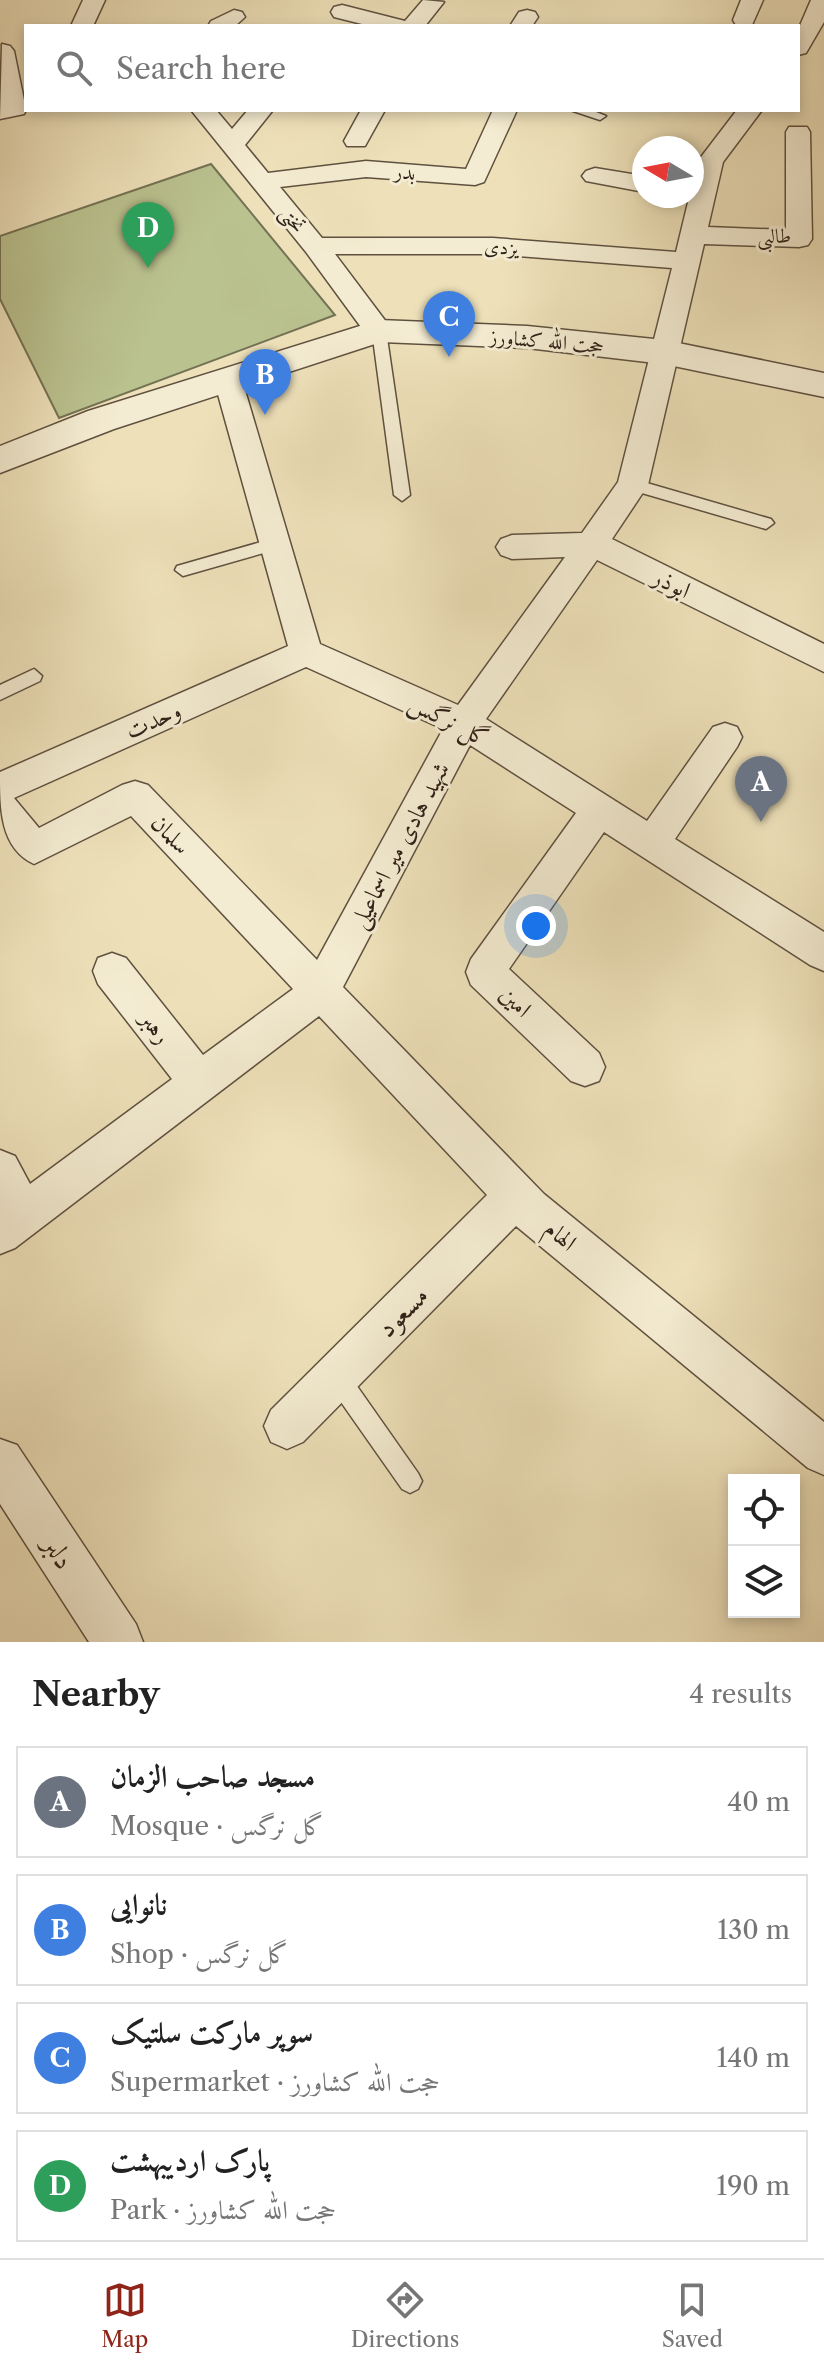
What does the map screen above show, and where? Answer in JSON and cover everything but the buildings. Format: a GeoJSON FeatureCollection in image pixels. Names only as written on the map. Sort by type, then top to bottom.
{"type":"FeatureCollection","features":[{"type":"Feature","properties":{"kind":"street"},"geometry":{"type":"LineString","coordinates":[[83,24],[94,0]]}},
{"type":"Feature","properties":{"kind":"street"},"geometry":{"type":"LineString","coordinates":[[810,41],[822,0]]}},
{"type":"Feature","properties":{"kind":"street"},"geometry":{"type":"LineString","coordinates":[[415,24],[433,2]]}},
{"type":"Feature","properties":{"kind":"street"},"geometry":{"type":"LineString","coordinates":[[342,13],[389,24]]}},
{"type":"Feature","properties":{"kind":"street"},"geometry":{"type":"LineString","coordinates":[[0,112],[15,109],[9,51]]}},
{"type":"Feature","properties":{"kind":"street","name":"تختی"},"geometry":{"type":"LineString","coordinates":[[205,112],[315,246],[379,331]]}},
{"type":"Feature","properties":{"kind":"street"},"geometry":{"type":"LineString","coordinates":[[232,145],[259,112]]}},
{"type":"Feature","properties":{"kind":"street"},"geometry":{"type":"LineString","coordinates":[[356,141],[372,112]]}},
{"type":"Feature","properties":{"kind":"street","name":"بدر"},"geometry":{"type":"LineString","coordinates":[[262,181],[366,169],[475,177],[504,112]]}},
{"type":"Feature","properties":{"kind":"street","name":"شهید هادی میر اسماعیلی"},"geometry":{"type":"LineString","coordinates":[[704,178],[711,161],[748,112]]}},
{"type":"Feature","properties":{"kind":"street","name":"طالبی"},"geometry":{"type":"LineString","coordinates":[[693,235],[799,239],[798,132]]}},
{"type":"Feature","properties":{"kind":"street"},"geometry":{"type":"LineString","coordinates":[[595,176],[632,182]]}},
{"type":"Feature","properties":{"kind":"street","name":"شهید هادی میر اسماعیلی"},"geometry":{"type":"LineString","coordinates":[[12,1224],[321,991],[464,723],[633,485],[693,235],[696,208]]}},
{"type":"Feature","properties":{"kind":"street","name":"یزدی"},"geometry":{"type":"LineString","coordinates":[[315,246],[493,246],[687,261]]}},
{"type":"Feature","properties":{"kind":"street","name":"حجت الله کشاورز"},"geometry":{"type":"LineString","coordinates":[[0,460],[101,420],[379,331],[527,337],[664,352],[824,385]]}},
{"type":"Feature","properties":{"kind":"street"},"geometry":{"type":"LineString","coordinates":[[228,380],[306,652]]}},
{"type":"Feature","properties":{"kind":"street","name":"ابوذر"},"geometry":{"type":"LineString","coordinates":[[512,547],[594,544],[821,676]]}},
{"type":"Feature","properties":{"kind":"street","name":"گل نرگس"},"geometry":{"type":"LineString","coordinates":[[306,652],[464,723],[824,953]]}},
{"type":"Feature","properties":{"kind":"street","name":"وحدت"},"geometry":{"type":"LineString","coordinates":[[0,788],[306,652]]}},
{"type":"Feature","properties":{"kind":"street"},"geometry":{"type":"LineString","coordinates":[[652,843],[725,737]]}},
{"type":"Feature","properties":{"kind":"street","name":"سلمان"},"geometry":{"type":"LineString","coordinates":[[0,808],[34,848],[135,796],[321,991]]}},
{"type":"Feature","properties":{"kind":"street","name":"امین"},"geometry":{"type":"LineString","coordinates":[[585,1067],[485,972],[599,810]]}},
{"type":"Feature","properties":{"kind":"street","name":"رهبر"},"geometry":{"type":"LineString","coordinates":[[112,971],[200,1083]]}},
{"type":"Feature","properties":{"kind":"street","name":"الهام"},"geometry":{"type":"LineString","coordinates":[[321,991],[517,1195],[824,1452]]}},
{"type":"Feature","properties":{"kind":"street"},"geometry":{"type":"LineString","coordinates":[[0,1171],[12,1224]]}},
{"type":"Feature","properties":{"kind":"street","name":"مسعود"},"geometry":{"type":"LineString","coordinates":[[287,1426],[517,1195]]}},
{"type":"Feature","properties":{"kind":"street","name":"دلبر"},"geometry":{"type":"LineString","coordinates":[[0,1462],[118,1642]]}},
{"type":"Feature","properties":{"kind":"lane"},"geometry":{"type":"LineString","coordinates":[[584,112],[600,116]]}},
{"type":"Feature","properties":{"kind":"lane"},"geometry":{"type":"LineString","coordinates":[[379,331],[402,495]]}},
{"type":"Feature","properties":{"kind":"lane"},"geometry":{"type":"LineString","coordinates":[[633,485],[766,523]]}},
{"type":"Feature","properties":{"kind":"lane"},"geometry":{"type":"LineString","coordinates":[[183,570],[275,544]]}},
{"type":"Feature","properties":{"kind":"lane"},"geometry":{"type":"LineString","coordinates":[[0,693],[34,676]]}},
{"type":"Feature","properties":{"kind":"lane"},"geometry":{"type":"LineString","coordinates":[[337,1377],[410,1481]]}},
{"type":"Feature","properties":{"kind":"green space"},"geometry":{"type":"Polygon","coordinates":[[[211,164],[335,315],[59,418],[0,299],[0,236],[211,164]]]}},
{"type":"Feature","properties":{"kind":"place","name":"پارک اردیبهشت"},"geometry":{"type":"Point","coordinates":[148,268]}},
{"type":"Feature","properties":{"kind":"place","name":"سوپر مارکت سلتیک"},"geometry":{"type":"Point","coordinates":[449,357]}},
{"type":"Feature","properties":{"kind":"place","name":"نانوایی"},"geometry":{"type":"Point","coordinates":[265,415]}},
{"type":"Feature","properties":{"kind":"place","name":"مسجد صاحب الزمان"},"geometry":{"type":"Point","coordinates":[761,822]}}]}
